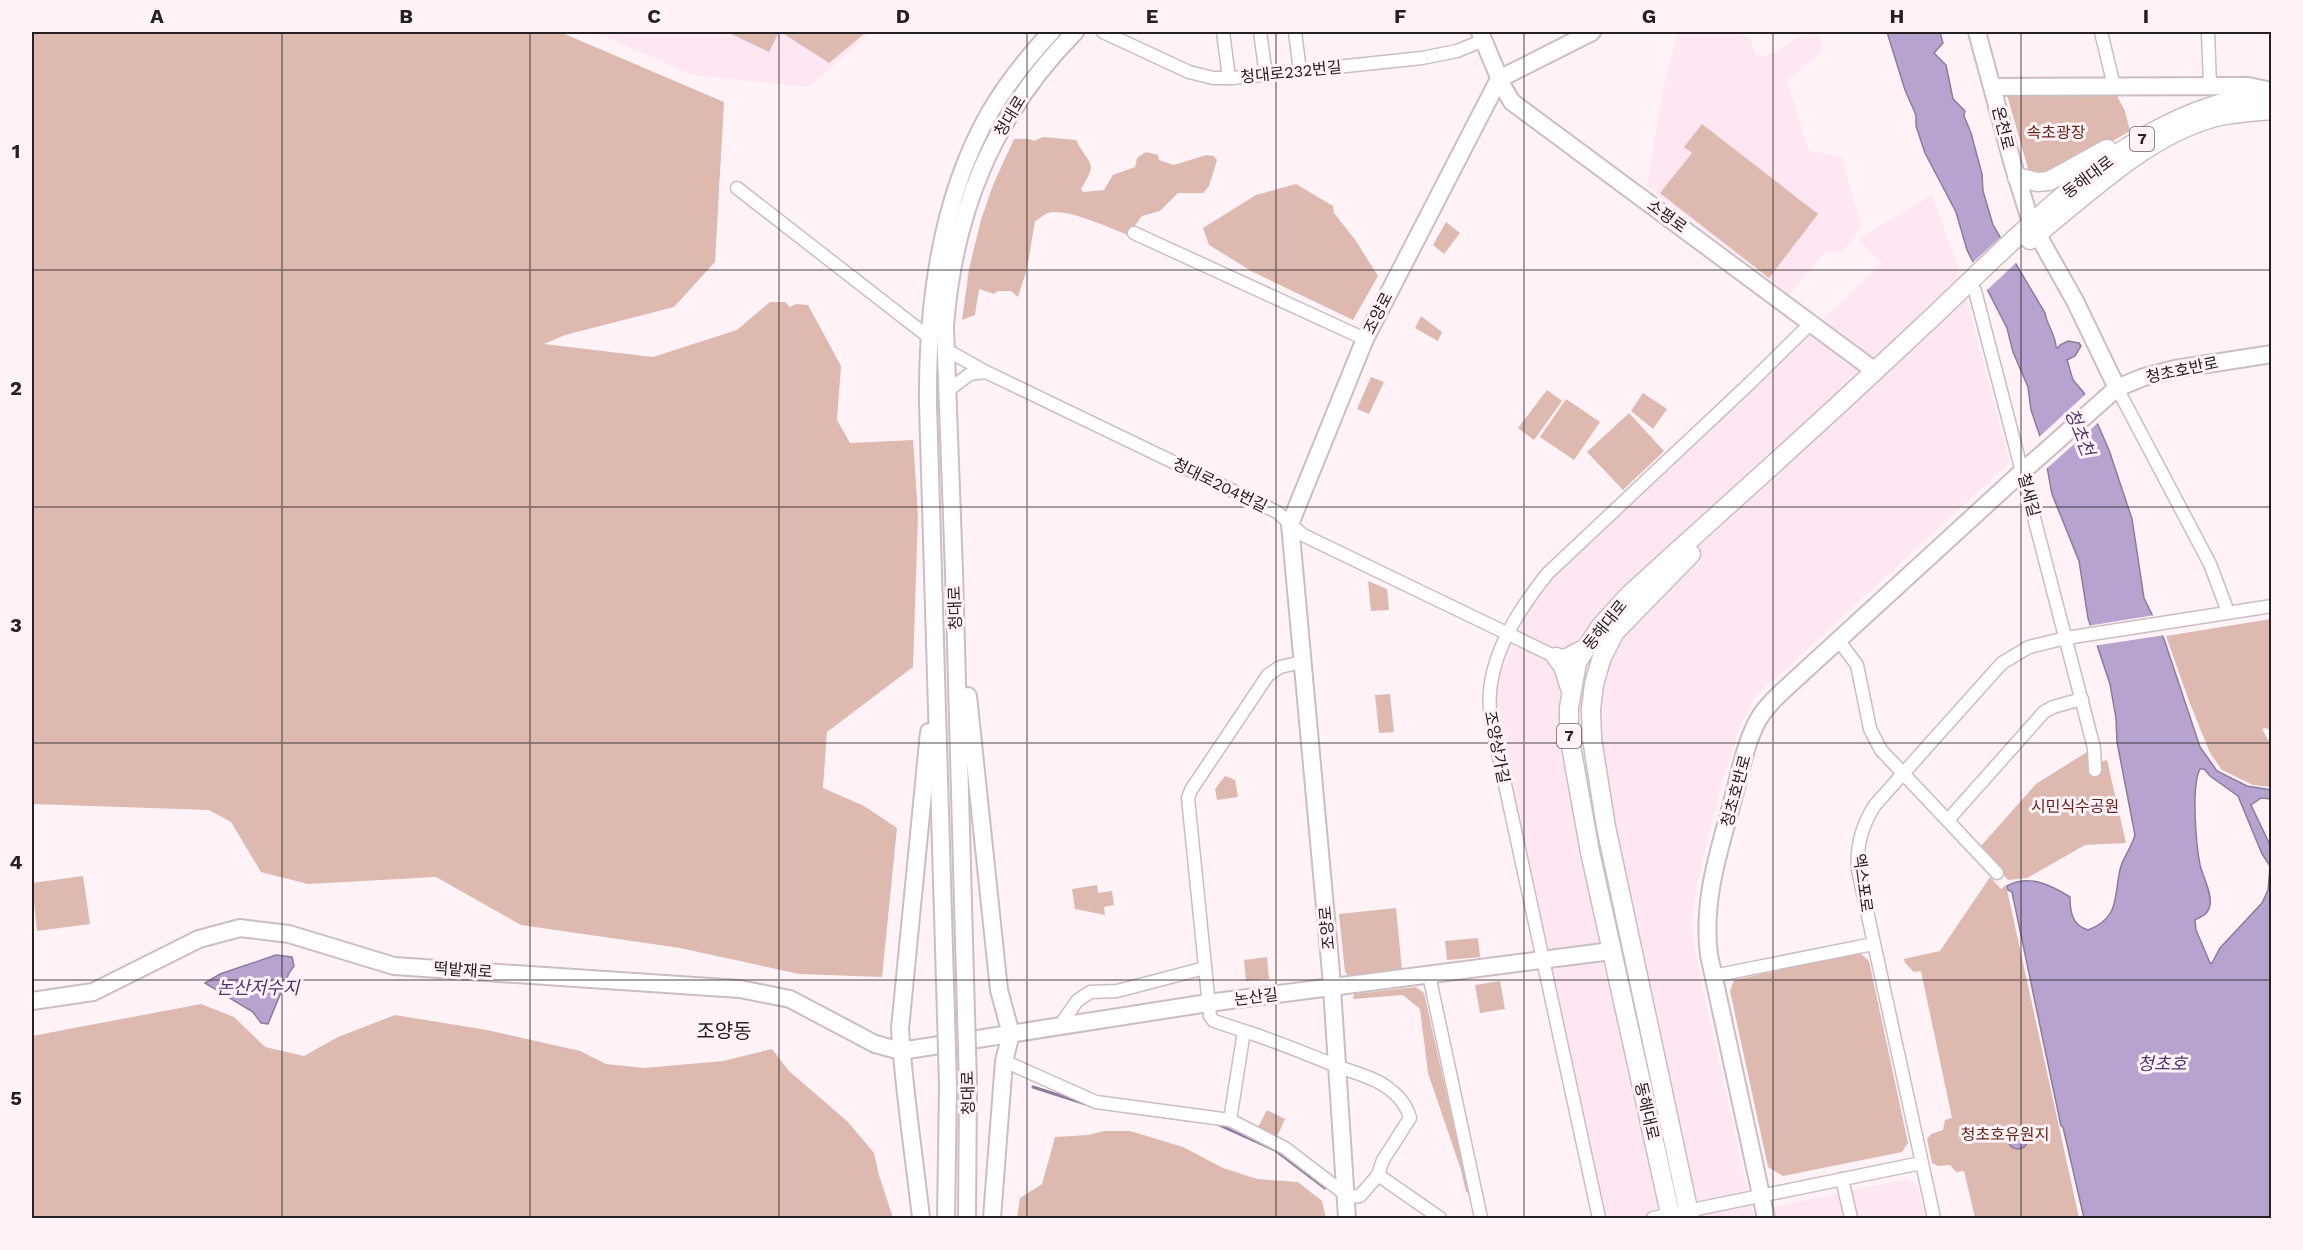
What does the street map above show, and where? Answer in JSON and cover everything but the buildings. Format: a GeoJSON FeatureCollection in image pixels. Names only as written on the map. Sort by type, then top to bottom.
{"type":"FeatureCollection","features":[{"type":"Feature","properties":{"kind":"main road","name":"동해대로"},"geometry":{"type":"LineString","coordinates":[[1665,1217],[1572,760],[1569,735],[1571,694],[1577,662],[1587,644],[1628,596],[1975,286],[2087,175],[2155,131],[2191,113],[2214,105],[2271,92]]}},
{"type":"Feature","properties":{"kind":"main road","name":"동해대로"},"geometry":{"type":"LineString","coordinates":[[2034,229],[2175,134],[2221,116],[2271,110]]}},
{"type":"Feature","properties":{"kind":"main road"},"geometry":{"type":"LineString","coordinates":[[2017,177],[2037,182],[2049,181],[2134,134],[2191,113]]}},
{"type":"Feature","properties":{"kind":"main road","name":"동해대로"},"geometry":{"type":"LineString","coordinates":[[1689,1215],[1604,816],[1592,740],[1591,709],[1594,684],[1602,657],[1615,632],[1702,543],[1879,374]]}},
{"type":"Feature","properties":{"kind":"main road"},"geometry":{"type":"LineString","coordinates":[[1556,657],[1563,666],[1571,694]]}},
{"type":"Feature","properties":{"kind":"street","name":"청대로"},"geometry":{"type":"LineString","coordinates":[[967,1218],[968,1083],[954,572],[946,392],[946,304],[955,248],[976,162],[976,138],[999,98],[1028,57],[1051,32]]}},
{"type":"Feature","properties":{"kind":"street","name":"청대로"},"geometry":{"type":"LineString","coordinates":[[946,1218],[948,1086],[928,404],[934,289],[945,233],[976,162],[1042,69],[1075,32]]}},
{"type":"Feature","properties":{"kind":"street","name":"청대로232번길"},"geometry":{"type":"LineString","coordinates":[[1103,32],[1189,72],[1213,78],[1266,75],[1422,58],[1457,51],[1482,36]]}},
{"type":"Feature","properties":{"kind":"street"},"geometry":{"type":"LineString","coordinates":[[1223,32],[1229,78]]}},
{"type":"Feature","properties":{"kind":"street"},"geometry":{"type":"LineString","coordinates":[[1260,32],[1266,75]]}},
{"type":"Feature","properties":{"kind":"street"},"geometry":{"type":"LineString","coordinates":[[1295,32],[1300,71]]}},
{"type":"Feature","properties":{"kind":"street"},"geometry":{"type":"LineString","coordinates":[[1499,79],[1592,32]]}},
{"type":"Feature","properties":{"kind":"street","name":"온천로"},"geometry":{"type":"LineString","coordinates":[[1977,32],[2017,177],[2034,229],[2075,301],[2117,388]]}},
{"type":"Feature","properties":{"kind":"street"},"geometry":{"type":"LineString","coordinates":[[2101,32],[2114,86]]}},
{"type":"Feature","properties":{"kind":"street"},"geometry":{"type":"LineString","coordinates":[[2208,32],[2210,86]]}},
{"type":"Feature","properties":{"kind":"street","name":"소평로"},"geometry":{"type":"LineString","coordinates":[[1482,36],[1506,95],[1512,102],[1812,322],[1879,374]]}},
{"type":"Feature","properties":{"kind":"street","name":"조양로"},"geometry":{"type":"LineString","coordinates":[[1347,1218],[1332,989],[1290,524],[1365,339],[1499,79]]}},
{"type":"Feature","properties":{"kind":"street"},"geometry":{"type":"LineString","coordinates":[[1993,87],[2248,86],[2271,92]]}},
{"type":"Feature","properties":{"kind":"street"},"geometry":{"type":"LineString","coordinates":[[737,188],[945,349]]}},
{"type":"Feature","properties":{"kind":"street"},"geometry":{"type":"LineString","coordinates":[[1134,233],[1365,339]]}},
{"type":"Feature","properties":{"kind":"street","name":"철새길"},"geometry":{"type":"LineString","coordinates":[[1975,286],[2082,699],[2094,748],[2095,770]]}},
{"type":"Feature","properties":{"kind":"street","name":"조양상가길"},"geometry":{"type":"LineString","coordinates":[[1599,1218],[1489,706],[1493,670],[1508,634],[1548,573],[1812,322]]}},
{"type":"Feature","properties":{"kind":"street","name":"청대로204번길"},"geometry":{"type":"LineString","coordinates":[[945,349],[986,372],[1277,512],[1303,536],[1556,657]]}},
{"type":"Feature","properties":{"kind":"street","name":"청초호반로"},"geometry":{"type":"LineString","coordinates":[[1766,1218],[1713,976],[1706,934],[1709,895],[1752,734],[1768,706],[2022,471],[2117,388],[2144,377],[2175,369],[2271,354]]}},
{"type":"Feature","properties":{"kind":"street"},"geometry":{"type":"LineString","coordinates":[[946,392],[970,374],[986,372]]}},
{"type":"Feature","properties":{"kind":"street"},"geometry":{"type":"LineString","coordinates":[[2117,388],[2210,564],[2228,612],[2271,606]]}},
{"type":"Feature","properties":{"kind":"street"},"geometry":{"type":"LineString","coordinates":[[954,572],[999,990],[1011,1034],[1004,1061],[992,1218]]}},
{"type":"Feature","properties":{"kind":"street"},"geometry":{"type":"LineString","coordinates":[[921,1218],[900,1029],[929,745],[934,575]]}},
{"type":"Feature","properties":{"kind":"street","name":"엑스포로"},"geometry":{"type":"LineString","coordinates":[[1934,1218],[1858,870],[1859,843],[1868,815],[2002,663],[2029,647],[2066,638],[2228,612]]}},
{"type":"Feature","properties":{"kind":"street"},"geometry":{"type":"LineString","coordinates":[[1839,641],[1857,665],[1868,719],[1874,739],[1881,750],[1997,873]]}},
{"type":"Feature","properties":{"kind":"street"},"geometry":{"type":"LineString","coordinates":[[1556,657],[1587,644]]}},
{"type":"Feature","properties":{"kind":"street"},"geometry":{"type":"LineString","coordinates":[[1004,1061],[1096,1101],[1230,1120],[1285,1148],[1345,1196],[1360,1196],[1378,1175],[1383,1160],[1410,1118],[1408,1108],[1388,1088],[1365,1076],[1278,1041],[1214,1021],[1211,1018],[1208,1003],[1189,793],[1268,675],[1280,667],[1302,662]]}},
{"type":"Feature","properties":{"kind":"street"},"geometry":{"type":"LineString","coordinates":[[1948,820],[2044,712],[2053,707],[2082,699]]}},
{"type":"Feature","properties":{"kind":"street","name":"떡밭재로"},"geometry":{"type":"LineString","coordinates":[[32,1001],[93,992],[199,939],[240,928],[289,934],[394,966],[740,989],[790,999],[875,1044],[901,1051]]}},
{"type":"Feature","properties":{"kind":"street"},"geometry":{"type":"LineString","coordinates":[[1713,976],[1874,944]]}},
{"type":"Feature","properties":{"kind":"street","name":"논산길"},"geometry":{"type":"LineString","coordinates":[[901,1051],[1208,1003],[1332,989],[1611,951]]}},
{"type":"Feature","properties":{"kind":"street"},"geometry":{"type":"LineString","coordinates":[[1059,1027],[1077,1001],[1090,992],[1117,991],[1205,968]]}},
{"type":"Feature","properties":{"kind":"street"},"geometry":{"type":"LineString","coordinates":[[1429,975],[1481,1218]]}},
{"type":"Feature","properties":{"kind":"street"},"geometry":{"type":"LineString","coordinates":[[1230,1120],[1244,1032]]}},
{"type":"Feature","properties":{"kind":"street"},"geometry":{"type":"LineString","coordinates":[[1665,1217],[1689,1215],[1761,1196],[1921,1163]]}},
{"type":"Feature","properties":{"kind":"street"},"geometry":{"type":"LineString","coordinates":[[1378,1175],[1440,1218]]}},
{"type":"Feature","properties":{"kind":"street"},"geometry":{"type":"LineString","coordinates":[[1842,1179],[1851,1218]]}},
{"type":"Feature","properties":{"kind":"shaded area"},"geometry":{"type":"Polygon","coordinates":[[[594,32],[871,32],[809,87],[692,75],[594,32]]]}},
{"type":"Feature","properties":{"kind":"shaded area"},"geometry":{"type":"Polygon","coordinates":[[[1678,32],[1736,32],[1750,39],[1755,54],[1763,57],[1777,52],[1794,39],[1817,32],[1823,47],[1821,52],[1787,81],[1809,151],[1841,156],[1861,225],[1852,242],[1840,252],[1824,253],[1789,295],[1647,186],[1663,90],[1678,32]]]}},
{"type":"Feature","properties":{"kind":"shaded area"},"geometry":{"type":"Polygon","coordinates":[[[1932,195],[1959,270],[2010,462],[1755,697],[1741,724],[1722,783],[1696,888],[1692,921],[1696,956],[1752,1211],[1907,1179],[1917,1185],[1926,1218],[1604,1218],[1494,707],[1497,681],[1537,595],[1563,564],[1640,495],[1882,263],[1858,239],[1932,195]]]}},
{"type":"Feature","properties":{"kind":"green space"},"geometry":{"type":"Polygon","coordinates":[[[32,32],[560,32],[724,102],[715,262],[674,307],[565,335],[544,344],[653,357],[737,330],[770,302],[785,302],[790,307],[796,304],[808,305],[841,366],[837,420],[850,443],[913,440],[918,515],[913,667],[827,732],[823,788],[864,806],[897,828],[882,977],[799,974],[680,948],[521,925],[436,877],[308,884],[261,872],[231,822],[209,810],[32,804],[32,32]]]}},
{"type":"Feature","properties":{"kind":"green space"},"geometry":{"type":"Polygon","coordinates":[[[727,32],[779,32],[769,52],[727,32]]]}},
{"type":"Feature","properties":{"kind":"green space"},"geometry":{"type":"Polygon","coordinates":[[[781,32],[866,32],[829,63],[781,32]]]}},
{"type":"Feature","properties":{"kind":"green space","name":"속초광장"},"geometry":{"type":"Polygon","coordinates":[[[2116,94],[2125,111],[2130,131],[2050,177],[2029,172],[2007,95],[2116,94]]]}},
{"type":"Feature","properties":{"kind":"green space"},"geometry":{"type":"Polygon","coordinates":[[[1702,124],[1818,214],[1769,278],[1660,193],[1692,153],[1684,147],[1702,124]]]}},
{"type":"Feature","properties":{"kind":"green space"},"geometry":{"type":"Polygon","coordinates":[[[1043,137],[1076,140],[1091,168],[1081,189],[1083,192],[1104,190],[1113,175],[1135,167],[1137,158],[1146,152],[1158,155],[1159,160],[1174,165],[1206,155],[1214,156],[1217,160],[1209,186],[1203,193],[1178,193],[1160,211],[1142,216],[1128,235],[1076,215],[1056,212],[1044,215],[1035,221],[1027,269],[1018,297],[1011,291],[998,291],[994,294],[979,289],[975,315],[962,320],[969,269],[981,220],[993,185],[1014,139],[1034,141],[1043,137]]]}},
{"type":"Feature","properties":{"kind":"green space"},"geometry":{"type":"Polygon","coordinates":[[[1296,184],[1333,206],[1334,213],[1356,241],[1378,276],[1353,320],[1253,272],[1209,245],[1203,228],[1256,195],[1296,184]]]}},
{"type":"Feature","properties":{"kind":"green space"},"geometry":{"type":"Polygon","coordinates":[[[1446,222],[1460,233],[1444,254],[1433,245],[1446,222]]]}},
{"type":"Feature","properties":{"kind":"green space"},"geometry":{"type":"Polygon","coordinates":[[[1421,316],[1442,332],[1438,341],[1415,328],[1421,316]]]}},
{"type":"Feature","properties":{"kind":"green space"},"geometry":{"type":"Polygon","coordinates":[[[1371,377],[1384,382],[1369,414],[1357,409],[1371,377]]]}},
{"type":"Feature","properties":{"kind":"green space"},"geometry":{"type":"Polygon","coordinates":[[[1547,390],[1562,401],[1534,440],[1518,428],[1547,390]]]}},
{"type":"Feature","properties":{"kind":"green space"},"geometry":{"type":"Polygon","coordinates":[[[1643,393],[1667,409],[1653,429],[1631,411],[1643,393]]]}},
{"type":"Feature","properties":{"kind":"green space"},"geometry":{"type":"Polygon","coordinates":[[[1566,399],[1600,422],[1574,460],[1540,437],[1566,399]]]}},
{"type":"Feature","properties":{"kind":"green space"},"geometry":{"type":"Polygon","coordinates":[[[1629,413],[1664,451],[1623,490],[1587,452],[1629,413]]]}},
{"type":"Feature","properties":{"kind":"green space"},"geometry":{"type":"Polygon","coordinates":[[[1368,581],[1387,589],[1389,610],[1371,611],[1368,581]]]}},
{"type":"Feature","properties":{"kind":"green space"},"geometry":{"type":"Polygon","coordinates":[[[2271,619],[2271,731],[2266,728],[2262,729],[2271,745],[2271,787],[2253,785],[2222,770],[2210,753],[2166,636],[2271,619]]]}},
{"type":"Feature","properties":{"kind":"green space"},"geometry":{"type":"Polygon","coordinates":[[[1390,694],[1394,732],[1379,733],[1375,695],[1390,694]]]}},
{"type":"Feature","properties":{"kind":"green space","name":"시민식수공원"},"geometry":{"type":"Polygon","coordinates":[[[2090,750],[2093,764],[2107,760],[2126,843],[2085,845],[2027,878],[2008,880],[1980,847],[2036,784],[2090,750]]]}},
{"type":"Feature","properties":{"kind":"green space"},"geometry":{"type":"Polygon","coordinates":[[[1225,776],[1235,780],[1238,797],[1217,800],[1215,789],[1225,776]]]}},
{"type":"Feature","properties":{"kind":"green space"},"geometry":{"type":"Polygon","coordinates":[[[83,876],[90,924],[37,931],[32,883],[83,876]]]}},
{"type":"Feature","properties":{"kind":"green space","name":"청초호유원지"},"geometry":{"type":"Polygon","coordinates":[[[1990,877],[2001,889],[2006,885],[2079,1218],[1975,1218],[1964,1171],[1956,1172],[1950,1165],[1938,1166],[1932,1163],[1927,1139],[1931,1134],[1943,1130],[1945,1120],[1952,1118],[1921,971],[1914,972],[1904,959],[1940,951],[1990,877]]]}},
{"type":"Feature","properties":{"kind":"green space"},"geometry":{"type":"Polygon","coordinates":[[[1097,885],[1098,893],[1112,891],[1114,905],[1104,907],[1105,915],[1075,909],[1072,889],[1097,885]]]}},
{"type":"Feature","properties":{"kind":"green space"},"geometry":{"type":"Polygon","coordinates":[[[1396,908],[1402,970],[1350,977],[1345,972],[1339,914],[1396,908]]]}},
{"type":"Feature","properties":{"kind":"green space"},"geometry":{"type":"Polygon","coordinates":[[[1478,938],[1480,957],[1447,960],[1445,941],[1478,938]]]}},
{"type":"Feature","properties":{"kind":"green space"},"geometry":{"type":"Polygon","coordinates":[[[1860,953],[1869,961],[1908,1143],[1902,1152],[1783,1176],[1768,1167],[1730,991],[1734,980],[1860,953]]]}},
{"type":"Feature","properties":{"kind":"green space"},"geometry":{"type":"Polygon","coordinates":[[[1267,957],[1269,979],[1246,981],[1244,960],[1267,957]]]}},
{"type":"Feature","properties":{"kind":"green space"},"geometry":{"type":"Polygon","coordinates":[[[1500,981],[1505,1009],[1480,1013],[1475,985],[1500,981]]]}},
{"type":"Feature","properties":{"kind":"green space"},"geometry":{"type":"Polygon","coordinates":[[[1416,987],[1424,993],[1469,1193],[1466,1192],[1461,1170],[1428,1073],[1420,1009],[1403,995],[1353,999],[1354,994],[1416,987]]]}},
{"type":"Feature","properties":{"kind":"green space"},"geometry":{"type":"Polygon","coordinates":[[[201,1004],[234,1017],[265,1047],[304,1056],[338,1037],[395,1015],[487,1030],[580,1051],[606,1064],[644,1068],[723,1061],[772,1049],[789,1071],[848,1122],[874,1153],[893,1218],[32,1218],[32,1036],[201,1004]]]}},
{"type":"Feature","properties":{"kind":"green space"},"geometry":{"type":"Polygon","coordinates":[[[1267,1110],[1285,1119],[1276,1139],[1257,1129],[1267,1110]]]}},
{"type":"Feature","properties":{"kind":"green space"},"geometry":{"type":"Polygon","coordinates":[[[1104,1131],[1130,1131],[1183,1147],[1223,1168],[1257,1179],[1298,1182],[1322,1201],[1326,1218],[1017,1218],[1020,1198],[1042,1184],[1055,1137],[1088,1135],[1104,1131]]]}},
{"type":"Feature","properties":{"kind":"water"},"geometry":{"type":"Polygon","coordinates":[[[1887,32],[1940,32],[1943,43],[1934,53],[1946,65],[1953,99],[1965,111],[1964,116],[1982,174],[1983,191],[1993,225],[2045,313],[2056,347],[2068,341],[2079,343],[2081,346],[2075,356],[2067,360],[2073,380],[2084,393],[2109,450],[2132,519],[2144,598],[2164,639],[2200,747],[2217,771],[2247,786],[2271,790],[2271,799],[2261,798],[2251,805],[2271,847],[2271,1218],[2084,1218],[2061,1126],[2012,892],[2007,886],[2023,881],[2040,882],[2063,893],[2070,897],[2071,913],[2075,921],[2088,930],[2099,925],[2111,911],[2121,866],[2135,835],[2117,742],[2116,718],[2110,684],[2088,618],[2079,561],[2052,494],[2043,445],[2031,410],[2028,387],[2013,352],[2007,328],[1967,250],[1956,212],[1925,153],[1916,126],[1916,115],[1905,90],[1887,32]],[[2200,769],[2197,777],[2195,816],[2200,865],[2209,890],[2210,905],[2206,914],[2195,920],[2196,930],[2212,963],[2220,948],[2262,903],[2268,890],[2270,866],[2262,854],[2238,796],[2204,769],[2200,769]]]}},
{"type":"Feature","properties":{"kind":"water","name":"논산저수지"},"geometry":{"type":"Polygon","coordinates":[[[276,955],[292,957],[294,966],[268,1024],[261,1023],[253,1012],[205,983],[220,974],[276,955]]]}},
{"type":"Feature","properties":{"kind":"water"},"geometry":{"type":"Polygon","coordinates":[[[2018,1129],[2025,1132],[2028,1139],[2025,1146],[2018,1149],[2011,1146],[2008,1139],[2011,1132],[2018,1129]]]}},
{"type":"Feature","properties":{"kind":"pier"},"geometry":{"type":"Polygon","coordinates":[[[2002,236],[2018,261],[1985,292],[1971,264],[2002,236]]]}},
{"type":"Feature","properties":{"kind":"pier"},"geometry":{"type":"Polygon","coordinates":[[[2087,393],[2100,421],[2045,470],[2037,439],[2087,393]]]}},
{"type":"Feature","properties":{"kind":"pier"},"geometry":{"type":"Polygon","coordinates":[[[2155,615],[2165,635],[2093,646],[2087,626],[2155,615]]]}},
{"type":"Feature","properties":{"kind":"waterway"},"geometry":{"type":"LineString","coordinates":[[1033,1087],[1092,1106]]}},
{"type":"Feature","properties":{"kind":"waterway"},"geometry":{"type":"LineString","coordinates":[[1101,1108],[1187,1120]]}},
{"type":"Feature","properties":{"kind":"waterway"},"geometry":{"type":"LineString","coordinates":[[1217,1124],[1275,1150],[1325,1188]]}},
{"type":"Feature","properties":{"kind":"district","name":"조양동"},"geometry":{"type":"Point","coordinates":[724,1031]}},
{"type":"Feature","properties":{"kind":"water label","name":"청초천"},"geometry":{"type":"Point","coordinates":[2080,432]}},
{"type":"Feature","properties":{"kind":"water label","name":"청초호"},"geometry":{"type":"Point","coordinates":[2162,1063]}}]}
